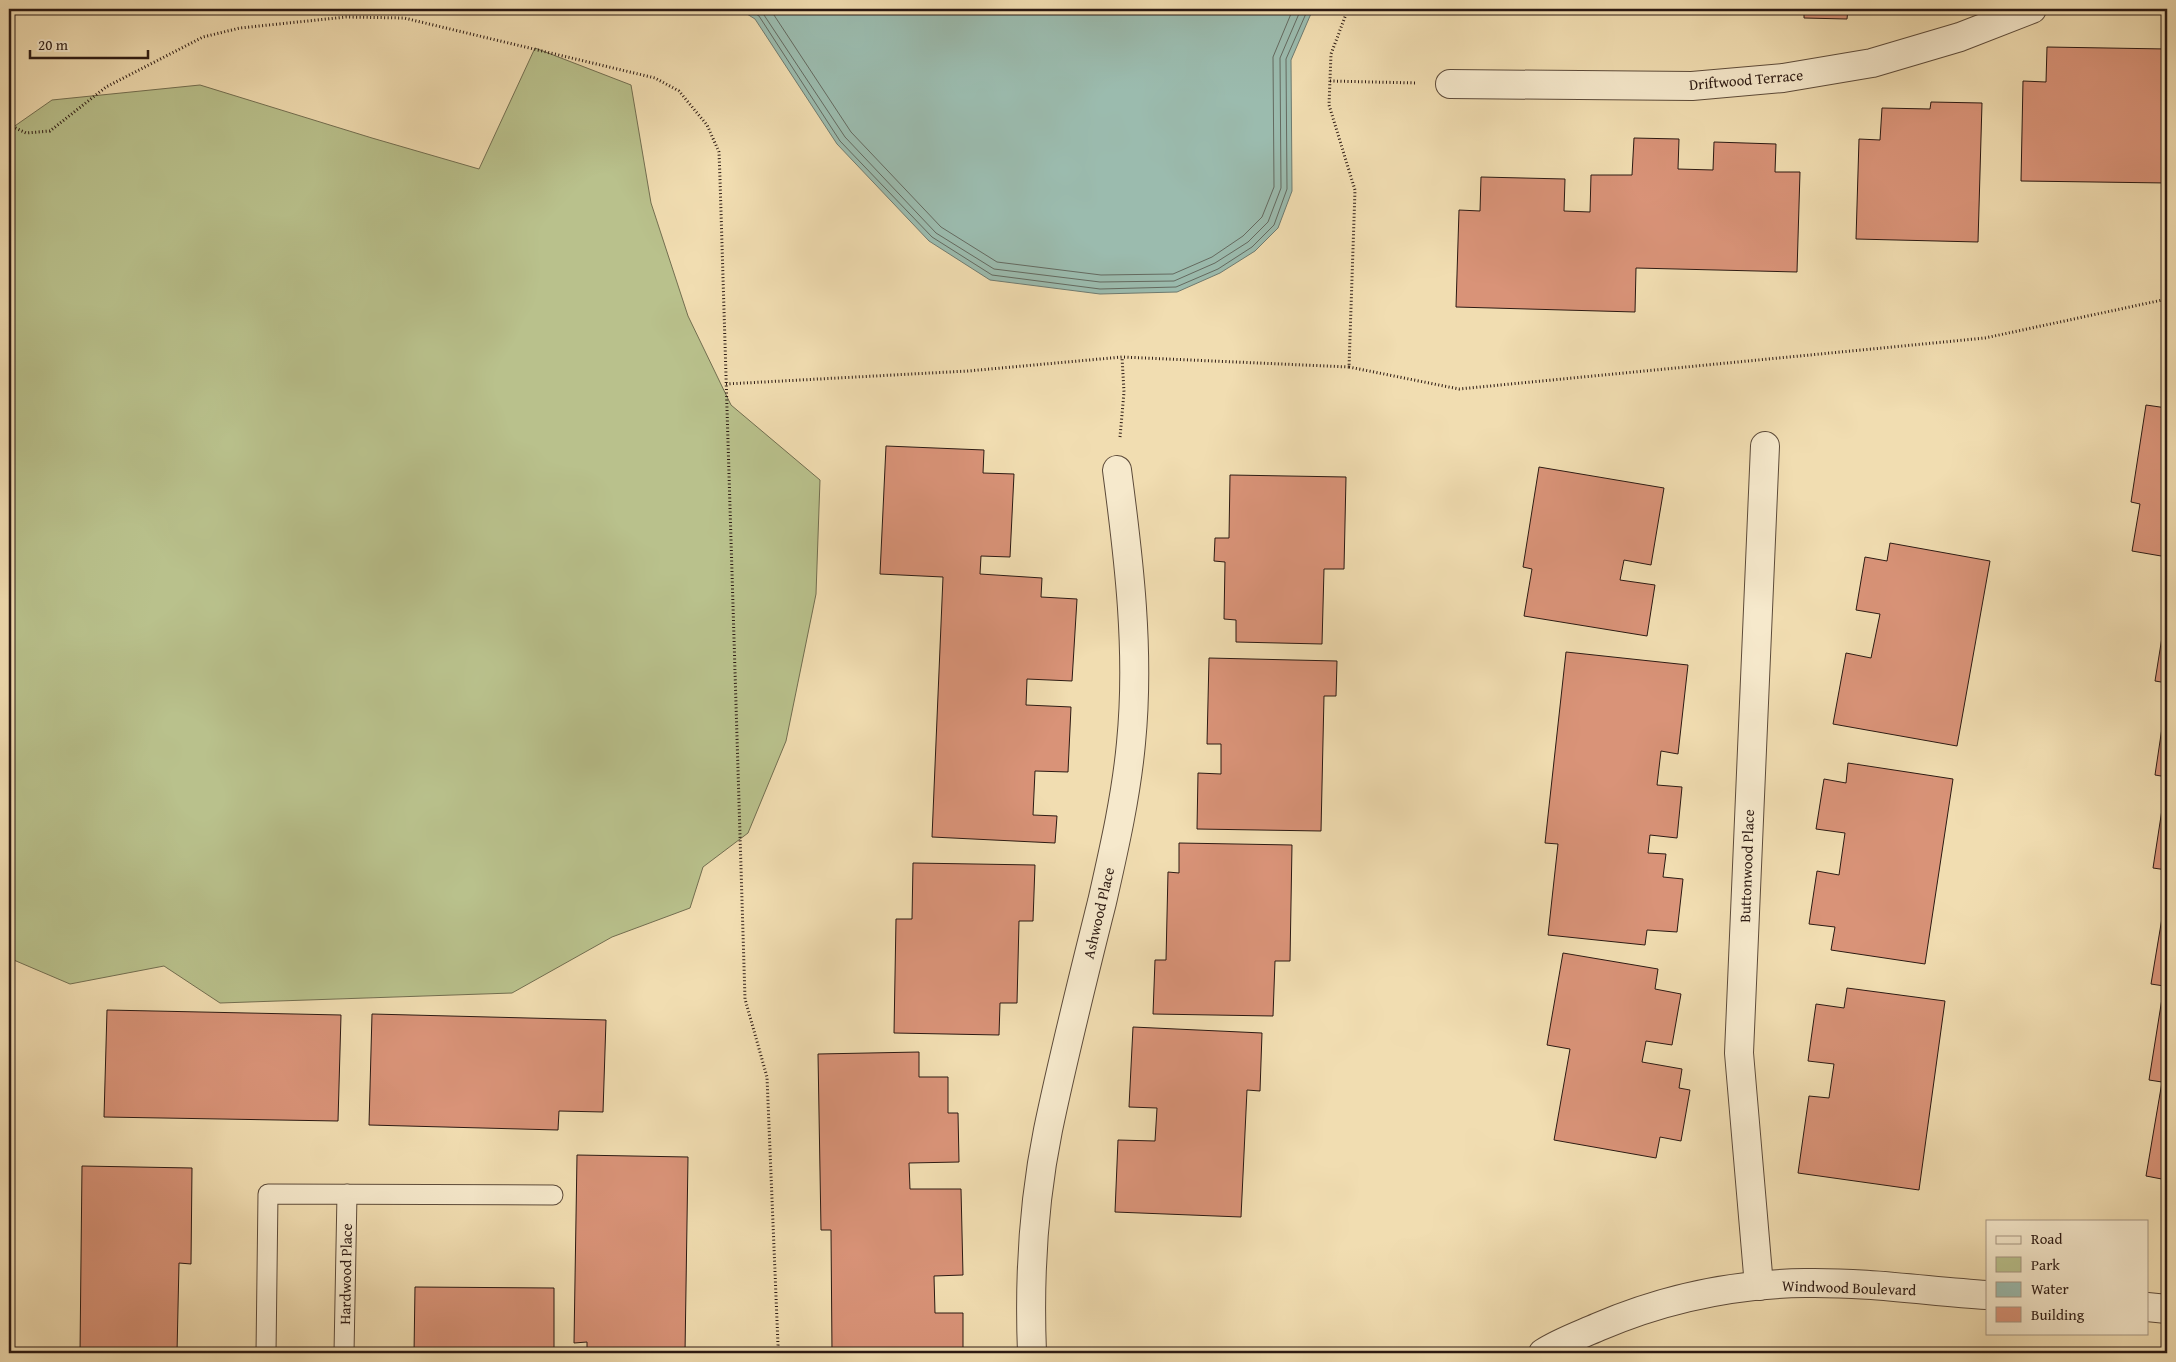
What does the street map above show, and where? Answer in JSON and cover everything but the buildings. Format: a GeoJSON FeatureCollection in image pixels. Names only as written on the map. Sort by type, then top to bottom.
{"type":"FeatureCollection","features":[{"type":"Feature","properties":{"kind":"street","name":"Driftwood Terrace"},"geometry":{"type":"LineString","coordinates":[[1450,84],[1692,86],[1783,78],[1872,63],[1960,38],[2032,9]]}},
{"type":"Feature","properties":{"kind":"street","name":"Buttonwood Place"},"geometry":{"type":"LineString","coordinates":[[1760,1286],[1739,1053],[1765,446]]}},
{"type":"Feature","properties":{"kind":"street","name":"Ashwood Place"},"geometry":{"type":"LineString","coordinates":[[1032,1353],[1030,1288],[1034,1220],[1048,1131],[1119,832],[1132,742],[1135,651],[1129,560],[1117,470]]}},
{"type":"Feature","properties":{"kind":"street","name":"Windwood Boulevard"},"geometry":{"type":"LineString","coordinates":[[1543,1353],[1631,1313],[1673,1300],[1716,1291],[1805,1283],[1986,1295]]}},
{"type":"Feature","properties":{"kind":"street"},"geometry":{"type":"LineString","coordinates":[[2148,1307],[2167,1309]]}},
{"type":"Feature","properties":{"kind":"lane"},"geometry":{"type":"LineString","coordinates":[[266,1353],[268,1194],[553,1195]]}},
{"type":"Feature","properties":{"kind":"lane","name":"Hardwood Place"},"geometry":{"type":"LineString","coordinates":[[344,1353],[348,1194]]}},
{"type":"Feature","properties":{"kind":"path"},"geometry":{"type":"LineString","coordinates":[[1348,9],[1330,54],[1329,105],[1355,190],[1349,367]]}},
{"type":"Feature","properties":{"kind":"path"},"geometry":{"type":"LineString","coordinates":[[9,125],[26,133],[50,131],[106,87],[202,37],[240,28],[346,17],[404,18],[655,78],[679,91],[707,125],[719,152],[745,999],[767,1077],[777,1353]]}},
{"type":"Feature","properties":{"kind":"path"},"geometry":{"type":"LineString","coordinates":[[1330,81],[1450,84]]}},
{"type":"Feature","properties":{"kind":"path"},"geometry":{"type":"LineString","coordinates":[[726,384],[968,371],[1122,358],[1349,367],[1458,389],[1985,338],[2167,298]]}},
{"type":"Feature","properties":{"kind":"path"},"geometry":{"type":"LineString","coordinates":[[1117,470],[1124,392],[1122,358]]}},
{"type":"Feature","properties":{"kind":"green space"},"geometry":{"type":"Polygon","coordinates":[[[535,48],[631,85],[651,203],[688,316],[731,405],[820,480],[816,594],[786,741],[748,833],[703,867],[690,908],[612,937],[512,993],[220,1003],[164,966],[70,984],[9,958],[9,130],[52,100],[200,85],[479,169],[535,48]]]}},
{"type":"Feature","properties":{"kind":"water"},"geometry":{"type":"Polygon","coordinates":[[[739,9],[1313,9],[1291,60],[1292,191],[1278,228],[1255,251],[1220,273],[1177,292],[1100,294],[990,280],[929,241],[837,144],[755,19],[739,9]]]}}]}
